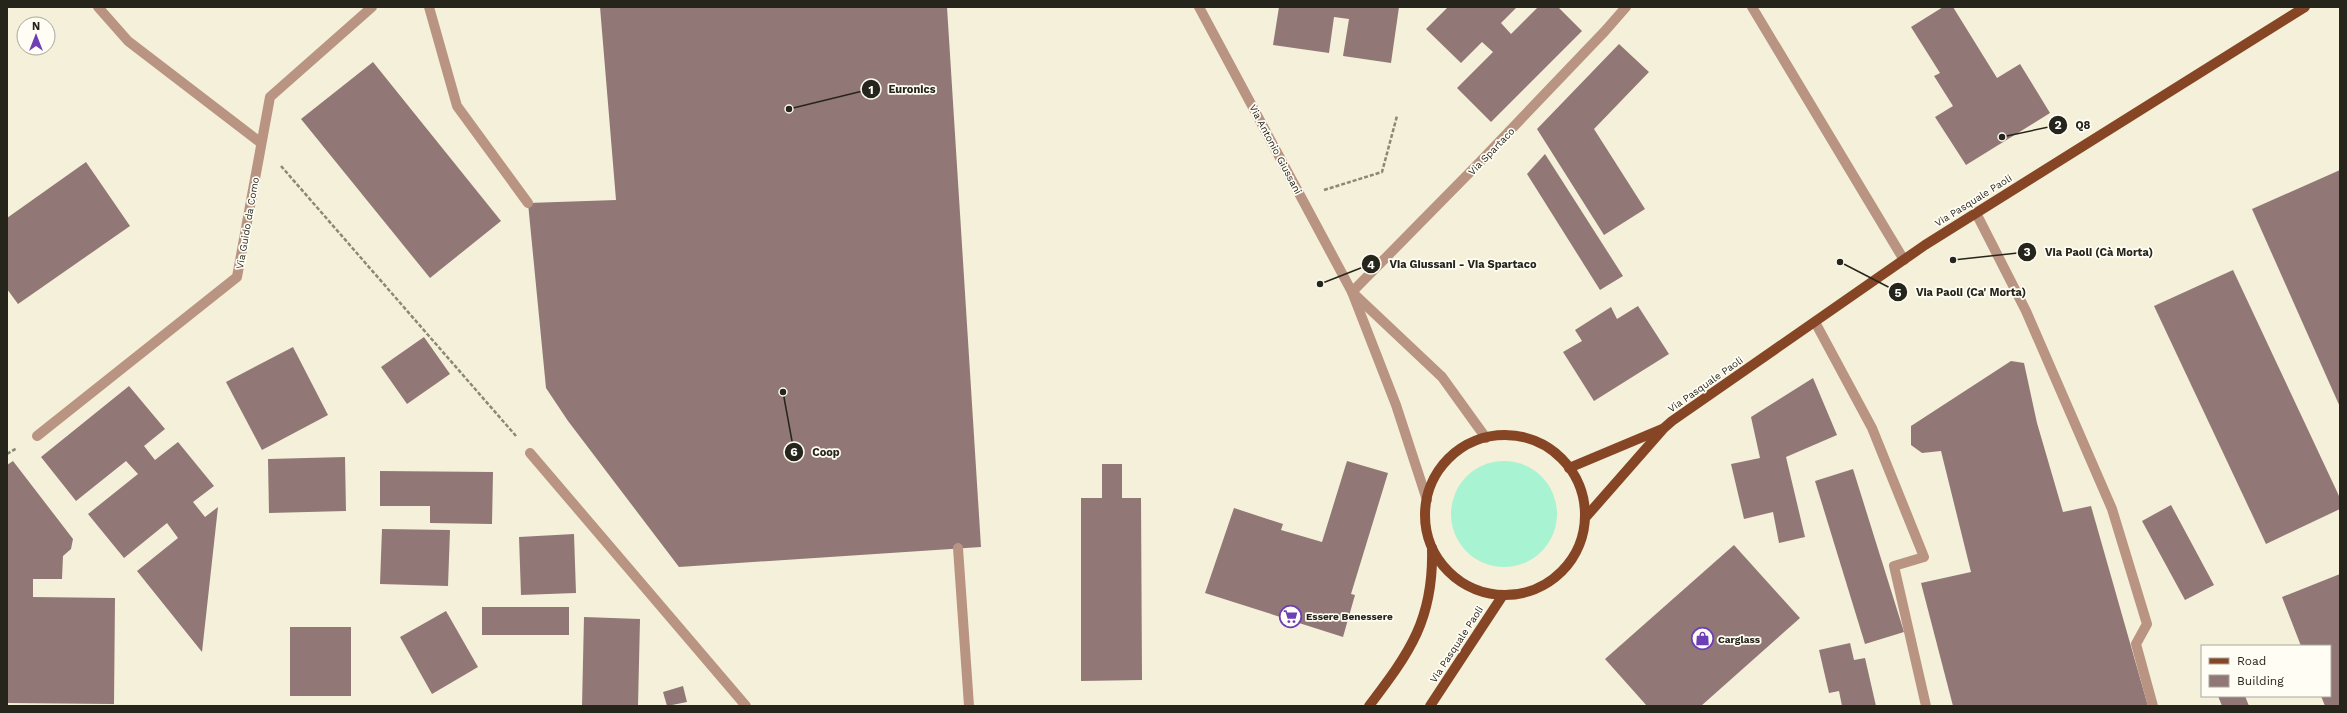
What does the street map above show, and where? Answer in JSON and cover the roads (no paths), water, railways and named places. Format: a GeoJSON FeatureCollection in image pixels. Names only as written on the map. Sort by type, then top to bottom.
{"type":"FeatureCollection","features":[{"type":"Feature","properties":{"kind":"main road","name":"Via Pasquale Paoli"},"geometry":{"type":"LineString","coordinates":[[1570,468],[1664,428],[1904,260],[1976,213],[2305,7]]}},
{"type":"Feature","properties":{"kind":"main road","name":"Via Pasquale Paoli"},"geometry":{"type":"LineString","coordinates":[[1585,518],[1664,428]]}},
{"type":"Feature","properties":{"kind":"main road"},"geometry":{"type":"LineString","coordinates":[[1504,435],[1536,440],[1560,456],[1570,468],[1584,499],[1585,518],[1579,546],[1569,564],[1554,578],[1522,593],[1502,595],[1489,593],[1465,584],[1440,562],[1432,546],[1426,525],[1427,500],[1435,478],[1448,460],[1472,442],[1504,435]]}},
{"type":"Feature","properties":{"kind":"main road"},"geometry":{"type":"LineString","coordinates":[[1369,706],[1403,659],[1424,617],[1430,594],[1432,546]]}},
{"type":"Feature","properties":{"kind":"main road","name":"Via Pasquale Paoli"},"geometry":{"type":"LineString","coordinates":[[1430,706],[1502,595]]}},
{"type":"Feature","properties":{"kind":"street"},"geometry":{"type":"LineString","coordinates":[[98,7],[128,41],[262,143]]}},
{"type":"Feature","properties":{"kind":"street","name":"Via Guido da Como"},"geometry":{"type":"LineString","coordinates":[[37,436],[237,278],[270,97],[372,7]]}},
{"type":"Feature","properties":{"kind":"street"},"geometry":{"type":"LineString","coordinates":[[429,7],[457,106],[528,203]]}},
{"type":"Feature","properties":{"kind":"street","name":"Via Antonio Giussani"},"geometry":{"type":"LineString","coordinates":[[1199,7],[1352,292],[1396,405],[1427,500]]}},
{"type":"Feature","properties":{"kind":"street","name":"Via Spartaco"},"geometry":{"type":"LineString","coordinates":[[1352,292],[1605,32],[1626,7]]}},
{"type":"Feature","properties":{"kind":"street"},"geometry":{"type":"LineString","coordinates":[[1752,7],[1904,260]]}},
{"type":"Feature","properties":{"kind":"street"},"geometry":{"type":"LineString","coordinates":[[1976,213],[2026,311],[2112,509],[2147,624],[2136,644],[2153,706]]}},
{"type":"Feature","properties":{"kind":"street","name":"Via Antonio Giussani"},"geometry":{"type":"LineString","coordinates":[[1352,292],[1442,376],[1486,438]]}},
{"type":"Feature","properties":{"kind":"street"},"geometry":{"type":"LineString","coordinates":[[1815,322],[1872,428],[1924,557],[1894,566],[1926,706]]}},
{"type":"Feature","properties":{"kind":"street"},"geometry":{"type":"LineString","coordinates":[[530,453],[746,706]]}},
{"type":"Feature","properties":{"kind":"street"},"geometry":{"type":"LineString","coordinates":[[958,548],[969,706]]}},
{"type":"Feature","properties":{"kind":"place","name":"Euronics"},"geometry":{"type":"Point","coordinates":[789,109]}},
{"type":"Feature","properties":{"kind":"place","name":"Q8"},"geometry":{"type":"Point","coordinates":[2002,137]}},
{"type":"Feature","properties":{"kind":"place","name":"Via Paoli (Cà Morta)"},"geometry":{"type":"Point","coordinates":[1953,260]}},
{"type":"Feature","properties":{"kind":"place","name":"Via Paoli (Ca' Morta)"},"geometry":{"type":"Point","coordinates":[1840,262]}},
{"type":"Feature","properties":{"kind":"place","name":"Via Giussani - Via Spartaco"},"geometry":{"type":"Point","coordinates":[1320,284]}},
{"type":"Feature","properties":{"kind":"place","name":"Coop"},"geometry":{"type":"Point","coordinates":[783,392]}},
{"type":"Feature","properties":{"kind":"place","name":"Essere Benessere"},"geometry":{"type":"Point","coordinates":[1290,616]}},
{"type":"Feature","properties":{"kind":"place","name":"Carglass"},"geometry":{"type":"Point","coordinates":[1702,639]}}]}
